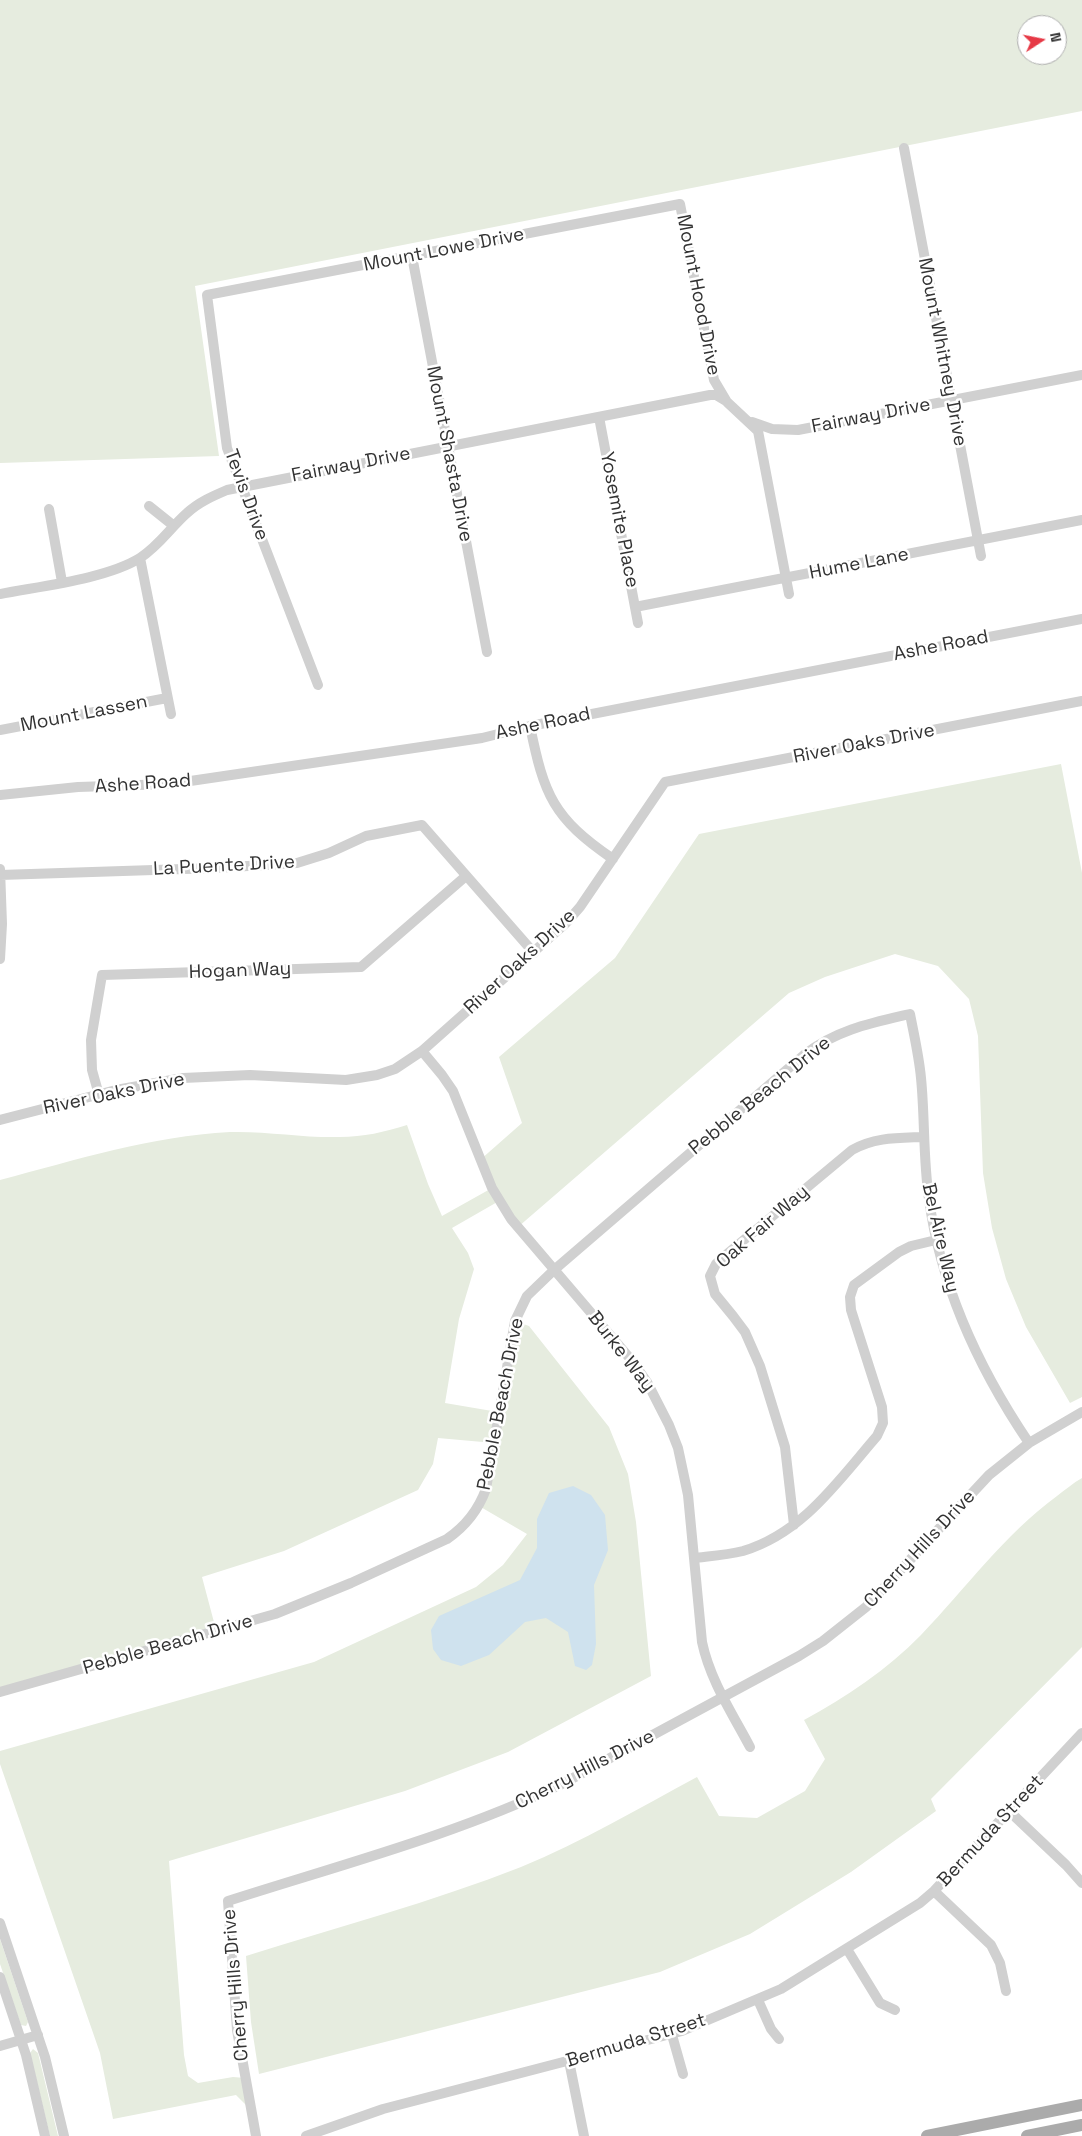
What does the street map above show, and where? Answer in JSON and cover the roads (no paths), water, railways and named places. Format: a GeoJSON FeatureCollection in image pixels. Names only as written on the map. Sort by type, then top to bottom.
{"type":"FeatureCollection","features":[{"type":"Feature","properties":{"kind":"main road"},"geometry":{"type":"LineString","coordinates":[[927,2136],[1082,2105]]}},
{"type":"Feature","properties":{"kind":"main road"},"geometry":{"type":"LineString","coordinates":[[1027,2136],[1082,2125]]}},
{"type":"Feature","properties":{"kind":"street","name":"Mount Whitney Drive"},"geometry":{"type":"LineString","coordinates":[[904,148],[981,556]]}},
{"type":"Feature","properties":{"kind":"street","name":"Mount Lowe Drive"},"geometry":{"type":"LineString","coordinates":[[207,296],[680,204]]}},
{"type":"Feature","properties":{"kind":"street","name":"Mount Hood Drive"},"geometry":{"type":"LineString","coordinates":[[680,204],[711,368],[719,391],[727,402],[758,431],[790,594]]}},
{"type":"Feature","properties":{"kind":"street","name":"Mount Shasta Drive"},"geometry":{"type":"LineString","coordinates":[[412,256],[487,652]]}},
{"type":"Feature","properties":{"kind":"street","name":"Tevis Drive"},"geometry":{"type":"LineString","coordinates":[[207,296],[227,448],[318,685]]}},
{"type":"Feature","properties":{"kind":"street","name":"Fairway Drive"},"geometry":{"type":"LineString","coordinates":[[749,421],[772,429],[798,430],[1082,375]]}},
{"type":"Feature","properties":{"kind":"street","name":"Fairway Drive"},"geometry":{"type":"LineString","coordinates":[[0,594],[109,572],[140,558],[162,540],[174,526],[201,502],[227,490],[242,486],[710,395],[716,395],[727,402]]}},
{"type":"Feature","properties":{"kind":"street","name":"Yosemite Place"},"geometry":{"type":"LineString","coordinates":[[599,417],[638,623]]}},
{"type":"Feature","properties":{"kind":"street"},"geometry":{"type":"LineString","coordinates":[[149,506],[174,526]]}},
{"type":"Feature","properties":{"kind":"street"},"geometry":{"type":"LineString","coordinates":[[49,509],[62,582]]}},
{"type":"Feature","properties":{"kind":"street","name":"Hume Lane"},"geometry":{"type":"LineString","coordinates":[[635,607],[1082,520]]}},
{"type":"Feature","properties":{"kind":"street"},"geometry":{"type":"LineString","coordinates":[[140,558],[171,714]]}},
{"type":"Feature","properties":{"kind":"street","name":"Ashe Road"},"geometry":{"type":"LineString","coordinates":[[0,795],[78,787],[170,784],[482,738],[530,726],[1082,619]]}},
{"type":"Feature","properties":{"kind":"street","name":"Mount Lassen"},"geometry":{"type":"LineString","coordinates":[[0,730],[167,698]]}},
{"type":"Feature","properties":{"kind":"street","name":"River Oaks Drive"},"geometry":{"type":"LineString","coordinates":[[0,1120],[149,1083],[216,1076],[335,1080],[360,1079],[394,1069],[422,1051],[534,953],[575,912],[665,782],[1082,702]]}},
{"type":"Feature","properties":{"kind":"street"},"geometry":{"type":"LineString","coordinates":[[530,726],[539,770],[553,802],[575,830],[613,859]]}},
{"type":"Feature","properties":{"kind":"street","name":"La Puente Drive"},"geometry":{"type":"LineString","coordinates":[[0,875],[215,868],[297,862],[329,853],[366,836],[422,825],[534,953]]}},
{"type":"Feature","properties":{"kind":"street"},"geometry":{"type":"LineString","coordinates":[[0,869],[2,924],[0,959]]}},
{"type":"Feature","properties":{"kind":"street","name":"Hogan Way"},"geometry":{"type":"LineString","coordinates":[[98,1095],[92,1070],[91,1048],[102,975],[361,967],[466,876]]}},
{"type":"Feature","properties":{"kind":"street","name":"Bel Aire Way"},"geometry":{"type":"LineString","coordinates":[[910,1014],[922,1080],[923,1137],[929,1202],[936,1240],[958,1312],[972,1346],[989,1379],[1029,1443]]}},
{"type":"Feature","properties":{"kind":"street","name":"Pebble Beach Drive"},"geometry":{"type":"LineString","coordinates":[[0,1692],[274,1614],[351,1583],[447,1539],[457,1532],[475,1513],[486,1489],[515,1321],[520,1308],[535,1286],[812,1049],[844,1031],[861,1025],[910,1014]]}},
{"type":"Feature","properties":{"kind":"street","name":"Burke Way"},"geometry":{"type":"LineString","coordinates":[[422,1051],[453,1091],[480,1160],[499,1201],[511,1219],[628,1357],[659,1403],[672,1432],[684,1471],[702,1642],[711,1674],[750,1747]]}},
{"type":"Feature","properties":{"kind":"street","name":"Oak Fair Way"},"geometry":{"type":"LineString","coordinates":[[794,1526],[785,1447],[760,1366],[745,1332],[715,1294],[710,1276],[716,1264],[727,1254],[852,1150],[868,1142],[886,1138],[923,1137]]}},
{"type":"Feature","properties":{"kind":"street"},"geometry":{"type":"LineString","coordinates":[[694,1558],[743,1551],[794,1526],[814,1509],[877,1436],[883,1423],[882,1408],[851,1310],[850,1297],[854,1285],[898,1252],[911,1246],[936,1240]]}},
{"type":"Feature","properties":{"kind":"street","name":"Cherry Hills Drive"},"geometry":{"type":"LineString","coordinates":[[256,2136],[237,2030],[228,1901],[448,1832],[494,1815],[562,1784],[799,1656],[852,1619],[886,1588],[969,1494],[989,1475],[1029,1443],[1082,1412]]}},
{"type":"Feature","properties":{"kind":"street","name":"Bermuda Street"},"geometry":{"type":"LineString","coordinates":[[306,2136],[383,2109],[672,2035],[781,1989],[907,1912],[934,1891],[1082,1733]]}},
{"type":"Feature","properties":{"kind":"street"},"geometry":{"type":"LineString","coordinates":[[1009,1811],[1066,1865],[1082,1883]]}},
{"type":"Feature","properties":{"kind":"street"},"geometry":{"type":"LineString","coordinates":[[934,1891],[990,1945],[1000,1963],[1006,1991]]}},
{"type":"Feature","properties":{"kind":"street"},"geometry":{"type":"LineString","coordinates":[[0,1923],[38,2035],[64,2136]]}},
{"type":"Feature","properties":{"kind":"street"},"geometry":{"type":"LineString","coordinates":[[847,1949],[880,2003],[895,2010]]}},
{"type":"Feature","properties":{"kind":"street"},"geometry":{"type":"LineString","coordinates":[[0,1978],[21,2040],[38,2101],[45,2136]]}},
{"type":"Feature","properties":{"kind":"street"},"geometry":{"type":"LineString","coordinates":[[758,2000],[771,2029],[778,2039]]}},
{"type":"Feature","properties":{"kind":"street"},"geometry":{"type":"LineString","coordinates":[[0,2046],[38,2035]]}},
{"type":"Feature","properties":{"kind":"street"},"geometry":{"type":"LineString","coordinates":[[672,2035],[684,2074]]}},
{"type":"Feature","properties":{"kind":"street"},"geometry":{"type":"LineString","coordinates":[[570,2062],[584,2136]]}},
{"type":"Feature","properties":{"kind":"water"},"geometry":{"type":"Polygon","coordinates":[[[573,1486],[591,1495],[605,1515],[608,1550],[594,1585],[596,1644],[592,1665],[586,1670],[575,1666],[568,1632],[546,1618],[525,1622],[489,1655],[461,1666],[441,1660],[433,1649],[431,1630],[439,1616],[520,1580],[537,1548],[537,1519],[549,1493],[573,1486]]]}}]}
